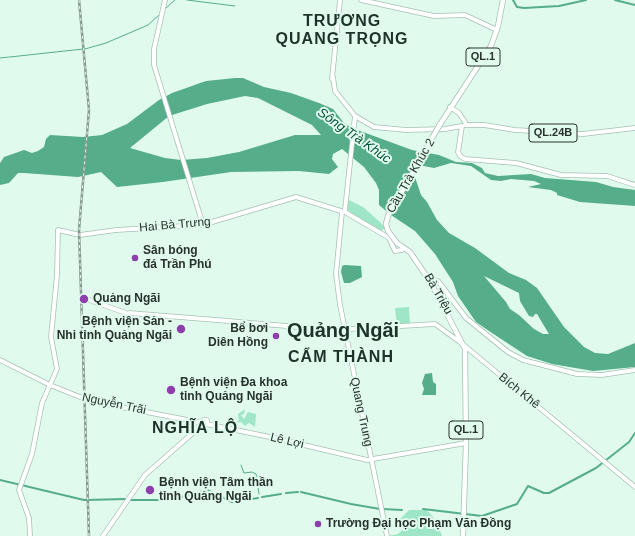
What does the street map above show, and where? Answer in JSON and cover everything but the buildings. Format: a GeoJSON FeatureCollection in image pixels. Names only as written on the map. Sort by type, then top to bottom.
{"type":"FeatureCollection","features":[{"type":"Feature","properties":{"kind":"highway","name":"QL.1"},"geometry":{"type":"LineString","coordinates":[[451,108],[454,101],[487,53],[497,30],[502,0]]}},
{"type":"Feature","properties":{"kind":"highway","name":"QL.1"},"geometry":{"type":"LineString","coordinates":[[451,108],[486,52],[497,30]]}},
{"type":"Feature","properties":{"kind":"highway","name":"Cầu Trà Khúc 2"},"geometry":{"type":"LineString","coordinates":[[402,247],[388,231],[387,218],[439,126],[451,108]]}},
{"type":"Feature","properties":{"kind":"highway","name":"Bà Triệu"},"geometry":{"type":"LineString","coordinates":[[402,247],[412,253],[433,281],[462,343]]}},
{"type":"Feature","properties":{"kind":"highway","name":"Bà Triệu"},"geometry":{"type":"LineString","coordinates":[[433,281],[462,343]]}},
{"type":"Feature","properties":{"kind":"highway","name":"QL.1"},"geometry":{"type":"LineString","coordinates":[[462,343],[467,443],[464,536]]}},
{"type":"Feature","properties":{"kind":"main road"},"geometry":{"type":"LineString","coordinates":[[166,0],[154,56],[164,95],[204,225]]}},
{"type":"Feature","properties":{"kind":"main road","name":"QL.24B"},"geometry":{"type":"LineString","coordinates":[[340,0],[333,77],[335,91],[354,116],[375,128],[414,130],[456,126],[463,123],[520,130],[583,134],[635,128]]}},
{"type":"Feature","properties":{"kind":"main road"},"geometry":{"type":"LineString","coordinates":[[364,1],[434,16],[465,15],[497,30]]}},
{"type":"Feature","properties":{"kind":"main road"},"geometry":{"type":"LineString","coordinates":[[451,108],[460,113],[463,123],[458,152],[462,157],[469,160],[488,160],[516,163],[561,175],[607,176],[635,184]]}},
{"type":"Feature","properties":{"kind":"main road","name":"Quang Trung"},"geometry":{"type":"LineString","coordinates":[[354,116],[336,274],[344,330],[369,460],[387,536]]}},
{"type":"Feature","properties":{"kind":"main road","name":"Hai Bà Trưng"},"geometry":{"type":"LineString","coordinates":[[50,385],[57,369],[51,337],[57,276],[58,230],[80,235],[116,230],[204,225],[294,198],[304,199],[343,211]]}},
{"type":"Feature","properties":{"kind":"main road","name":"Bà Triệu"},"geometry":{"type":"LineString","coordinates":[[343,211],[369,225],[388,238],[395,250],[402,247]]}},
{"type":"Feature","properties":{"kind":"main road"},"geometry":{"type":"LineString","coordinates":[[433,281],[466,318],[508,352],[523,360],[577,375],[602,375],[635,371]]}},
{"type":"Feature","properties":{"kind":"main road"},"geometry":{"type":"LineString","coordinates":[[89,300],[128,312],[318,330],[344,330]]}},
{"type":"Feature","properties":{"kind":"main road","name":"Bích Khê"},"geometry":{"type":"LineString","coordinates":[[344,330],[381,329],[434,324],[462,343],[635,487]]}},
{"type":"Feature","properties":{"kind":"main road","name":"Nguyễn Trãi"},"geometry":{"type":"LineString","coordinates":[[0,360],[50,385],[90,400],[204,423]]}},
{"type":"Feature","properties":{"kind":"main road"},"geometry":{"type":"LineString","coordinates":[[30,536],[29,518],[19,490],[32,454],[41,406],[50,385]]}},
{"type":"Feature","properties":{"kind":"main road"},"geometry":{"type":"LineString","coordinates":[[103,536],[145,475],[204,423]]}},
{"type":"Feature","properties":{"kind":"main road","name":"Lê Lợi"},"geometry":{"type":"LineString","coordinates":[[204,423],[270,436],[369,460]]}},
{"type":"Feature","properties":{"kind":"main road"},"geometry":{"type":"LineString","coordinates":[[369,460],[467,443]]}},
{"type":"Feature","properties":{"kind":"shaded area"},"geometry":{"type":"Polygon","coordinates":[[[347,199],[363,207],[385,228],[381,231],[350,212],[346,208],[347,199]]]}},
{"type":"Feature","properties":{"kind":"shaded area"},"geometry":{"type":"Polygon","coordinates":[[[409,307],[410,326],[397,327],[395,308],[409,307]]]}},
{"type":"Feature","properties":{"kind":"shaded area"},"geometry":{"type":"Polygon","coordinates":[[[245,409],[244,414],[241,415],[244,419],[248,412],[256,414],[255,427],[249,423],[245,426],[241,422],[236,423],[239,421],[238,414],[245,409]]]}},
{"type":"Feature","properties":{"kind":"shaded area"},"geometry":{"type":"Polygon","coordinates":[[[409,510],[426,510],[429,512],[438,524],[442,536],[388,536],[398,534],[412,522],[411,520],[406,523],[400,519],[409,510]]]}},
{"type":"Feature","properties":{"kind":"water","name":"Sông Trà Khúc"},"geometry":{"type":"Polygon","coordinates":[[[243,78],[264,87],[291,93],[333,109],[344,123],[352,128],[412,150],[439,155],[456,162],[472,163],[482,168],[485,173],[498,176],[531,174],[545,178],[596,182],[613,187],[635,190],[635,206],[580,202],[557,195],[557,193],[551,190],[528,187],[541,184],[534,181],[511,179],[501,181],[491,180],[471,166],[451,163],[434,168],[413,164],[411,165],[421,195],[427,202],[437,220],[449,233],[475,248],[509,273],[526,280],[537,288],[564,327],[584,347],[595,353],[608,354],[635,343],[635,367],[593,371],[552,364],[527,356],[476,322],[458,296],[453,282],[435,254],[415,231],[379,205],[379,190],[376,183],[364,167],[342,149],[333,154],[332,159],[338,167],[329,174],[299,171],[231,172],[117,187],[101,172],[78,177],[18,173],[9,183],[0,185],[0,163],[4,157],[24,150],[32,153],[38,151],[44,147],[46,139],[50,135],[83,137],[102,135],[127,124],[159,100],[172,93],[206,81],[243,78]],[[245,96],[207,104],[169,116],[130,148],[165,158],[181,160],[207,158],[239,152],[295,135],[321,135],[312,125],[258,98],[245,96]],[[484,276],[510,309],[534,329],[543,334],[549,334],[537,314],[533,317],[529,316],[520,301],[519,293],[484,276]]]}},
{"type":"Feature","properties":{"kind":"water"},"geometry":{"type":"Polygon","coordinates":[[[342,266],[361,266],[362,277],[350,283],[344,283],[341,272],[342,266]]]}},
{"type":"Feature","properties":{"kind":"water"},"geometry":{"type":"Polygon","coordinates":[[[432,373],[433,382],[436,384],[436,395],[422,395],[424,389],[422,383],[425,374],[432,373]]]}},
{"type":"Feature","properties":{"kind":"waterway"},"geometry":{"type":"LineString","coordinates":[[166,8],[175,0]]}},
{"type":"Feature","properties":{"kind":"waterway"},"geometry":{"type":"LineString","coordinates":[[187,0],[235,6]]}},
{"type":"Feature","properties":{"kind":"waterway"},"geometry":{"type":"LineString","coordinates":[[513,0],[517,7],[524,8],[559,6],[586,0]]}},
{"type":"Feature","properties":{"kind":"waterway"},"geometry":{"type":"LineString","coordinates":[[615,0],[635,5]]}},
{"type":"Feature","properties":{"kind":"waterway"},"geometry":{"type":"LineString","coordinates":[[85,49],[106,43],[148,25],[160,14]]}},
{"type":"Feature","properties":{"kind":"waterway"},"geometry":{"type":"LineString","coordinates":[[10,57],[83,49]]}},
{"type":"Feature","properties":{"kind":"waterway"},"geometry":{"type":"LineString","coordinates":[[0,58],[9,57]]}},
{"type":"Feature","properties":{"kind":"waterway"},"geometry":{"type":"LineString","coordinates":[[423,509],[482,516],[517,504],[528,486],[544,493],[549,493],[596,468],[629,442],[635,433]]}},
{"type":"Feature","properties":{"kind":"waterway"},"geometry":{"type":"LineString","coordinates":[[241,465],[244,473],[252,472],[256,474],[259,494]]}},
{"type":"Feature","properties":{"kind":"waterway"},"geometry":{"type":"LineString","coordinates":[[0,480],[84,500],[127,499]]}},
{"type":"Feature","properties":{"kind":"waterway"},"geometry":{"type":"LineString","coordinates":[[130,500],[170,500],[207,490],[232,502],[258,498]]}},
{"type":"Feature","properties":{"kind":"waterway"},"geometry":{"type":"LineString","coordinates":[[286,493],[298,492]]}},
{"type":"Feature","properties":{"kind":"waterway"},"geometry":{"type":"LineString","coordinates":[[301,492],[351,504],[380,509]]}},
{"type":"Feature","properties":{"kind":"waterway"},"geometry":{"type":"LineString","coordinates":[[262,497],[281,494]]}},
{"type":"Feature","properties":{"kind":"waterway"},"geometry":{"type":"LineString","coordinates":[[383,509],[402,510]]}},
{"type":"Feature","properties":{"kind":"railway"},"geometry":{"type":"LineString","coordinates":[[79,0],[89,110],[79,230],[89,536]]}},
{"type":"Feature","properties":{"kind":"place","name":"Sân bóng đá Trần Phú"},"geometry":{"type":"Point","coordinates":[135,258]}},
{"type":"Feature","properties":{"kind":"place","name":"Quảng Ngãi"},"geometry":{"type":"Point","coordinates":[84,299]}},
{"type":"Feature","properties":{"kind":"place","name":"Bệnh viện Sản - Nhi tỉnh Quảng Ngãi"},"geometry":{"type":"Point","coordinates":[181,329]}},
{"type":"Feature","properties":{"kind":"place","name":"Bể bơi Diên Hồng"},"geometry":{"type":"Point","coordinates":[276,336]}},
{"type":"Feature","properties":{"kind":"place","name":"Bệnh viện Đa khoa tỉnh Quảng Ngãi"},"geometry":{"type":"Point","coordinates":[171,390]}},
{"type":"Feature","properties":{"kind":"place","name":"Bệnh viện Tâm thần tỉnh Quảng Ngãi"},"geometry":{"type":"Point","coordinates":[150,490]}},
{"type":"Feature","properties":{"kind":"place","name":"Trường Đại học Phạm Văn Đồng"},"geometry":{"type":"Point","coordinates":[318,524]}},
{"type":"Feature","properties":{"kind":"district","name":"TRƯƠNG QUANG TRỌNG"},"geometry":{"type":"Point","coordinates":[342,31]}},
{"type":"Feature","properties":{"kind":"district","name":"Quảng Ngãi"},"geometry":{"type":"Point","coordinates":[343,331]}},
{"type":"Feature","properties":{"kind":"district","name":"CẨM THÀNH"},"geometry":{"type":"Point","coordinates":[341,358]}},
{"type":"Feature","properties":{"kind":"district","name":"NGHĨA LỘ"},"geometry":{"type":"Point","coordinates":[195,429]}}]}
